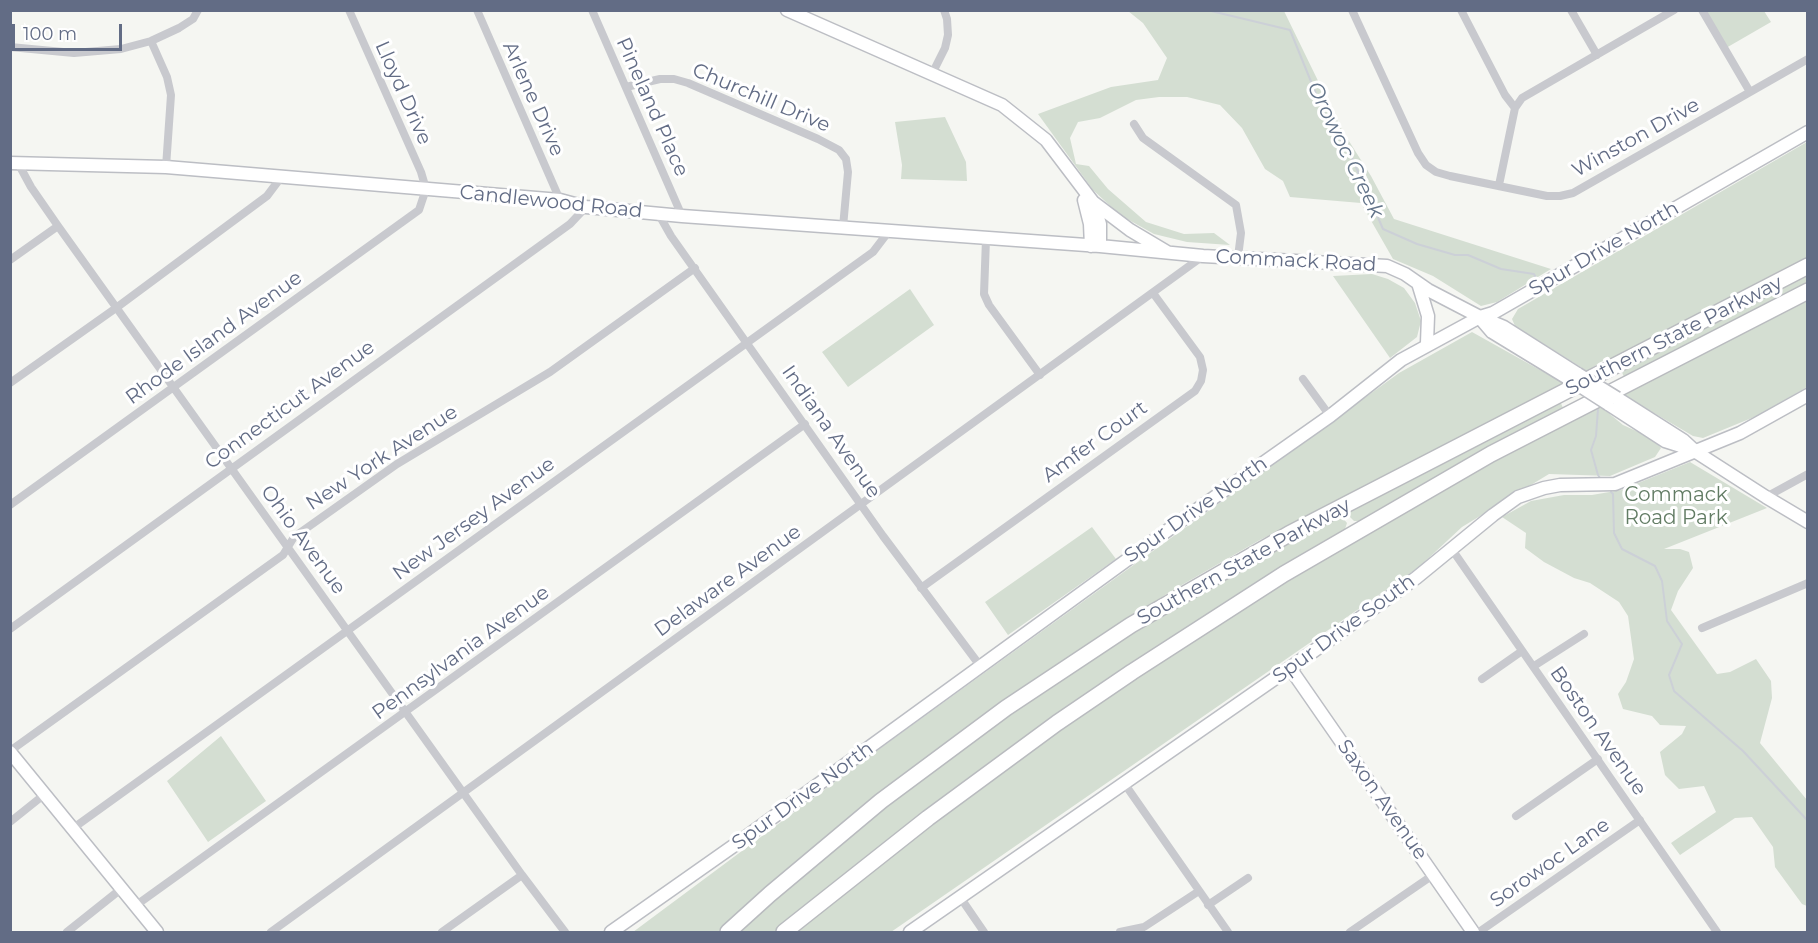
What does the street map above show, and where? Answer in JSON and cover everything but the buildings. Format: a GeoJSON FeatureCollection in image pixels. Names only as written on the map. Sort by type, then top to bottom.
{"type":"FeatureCollection","features":[{"type":"Feature","properties":{"kind":"highway","name":"Southern State Parkway"},"geometry":{"type":"LineString","coordinates":[[728,933],[827,845],[932,762],[1006,708],[1131,625],[1289,534],[1808,266]]}},
{"type":"Feature","properties":{"kind":"highway","name":"Southern State Parkway"},"geometry":{"type":"LineString","coordinates":[[784,933],[920,824],[1057,723],[1284,574],[1491,454],[1808,291]]}},
{"type":"Feature","properties":{"kind":"street"},"geometry":{"type":"LineString","coordinates":[[10,47],[74,53],[97,52],[151,41],[193,19],[198,10]]}},
{"type":"Feature","properties":{"kind":"street","name":"Lloyd Drive"},"geometry":{"type":"LineString","coordinates":[[349,10],[421,172],[426,189]]}},
{"type":"Feature","properties":{"kind":"street","name":"Arlene Drive"},"geometry":{"type":"LineString","coordinates":[[477,10],[560,200]]}},
{"type":"Feature","properties":{"kind":"street","name":"Pineland Place"},"geometry":{"type":"LineString","coordinates":[[592,10],[682,216]]}},
{"type":"Feature","properties":{"kind":"street"},"geometry":{"type":"LineString","coordinates":[[787,10],[1002,105],[1046,140],[1093,202],[1130,230],[1168,253]]}},
{"type":"Feature","properties":{"kind":"street"},"geometry":{"type":"LineString","coordinates":[[932,74],[945,48],[948,35],[944,10]]}},
{"type":"Feature","properties":{"kind":"street","name":"Winston Drive"},"geometry":{"type":"LineString","coordinates":[[1352,10],[1418,153],[1426,165],[1450,176],[1547,196],[1573,193],[1808,59]]}},
{"type":"Feature","properties":{"kind":"street"},"geometry":{"type":"LineString","coordinates":[[1461,10],[1505,95],[1515,108]]}},
{"type":"Feature","properties":{"kind":"street"},"geometry":{"type":"LineString","coordinates":[[1571,10],[1597,55]]}},
{"type":"Feature","properties":{"kind":"street"},"geometry":{"type":"LineString","coordinates":[[1499,185],[1515,108],[1522,98],[1674,10]]}},
{"type":"Feature","properties":{"kind":"street"},"geometry":{"type":"LineString","coordinates":[[1702,10],[1750,92]]}},
{"type":"Feature","properties":{"kind":"street"},"geometry":{"type":"LineString","coordinates":[[151,41],[167,78],[171,95],[166,167]]}},
{"type":"Feature","properties":{"kind":"street","name":"Churchill Drive"},"geometry":{"type":"LineString","coordinates":[[626,87],[660,79],[688,82],[839,150],[846,159],[848,172],[843,227]]}},
{"type":"Feature","properties":{"kind":"street"},"geometry":{"type":"LineString","coordinates":[[1134,124],[1143,138],[1236,205],[1241,233],[1238,257]]}},
{"type":"Feature","properties":{"kind":"street","name":"Spur Drive North"},"geometry":{"type":"LineString","coordinates":[[611,933],[1174,525],[1330,416],[1401,360],[1480,317],[1493,313],[1808,132]]}},
{"type":"Feature","properties":{"kind":"street","name":"Candlewood Road"},"geometry":{"type":"LineString","coordinates":[[14,163],[166,167],[560,200],[586,207],[682,216],[1096,246]]}},
{"type":"Feature","properties":{"kind":"street","name":"Ohio Avenue"},"geometry":{"type":"LineString","coordinates":[[14,163],[565,933]]}},
{"type":"Feature","properties":{"kind":"street"},"geometry":{"type":"LineString","coordinates":[[10,383],[267,196],[282,176]]}},
{"type":"Feature","properties":{"kind":"street"},"geometry":{"type":"LineString","coordinates":[[1078,184],[1096,246]]}},
{"type":"Feature","properties":{"kind":"street","name":"Rhode Island Avenue"},"geometry":{"type":"LineString","coordinates":[[10,505],[419,210],[426,189]]}},
{"type":"Feature","properties":{"kind":"street"},"geometry":{"type":"LineString","coordinates":[[1093,202],[1100,224],[1096,246]]}},
{"type":"Feature","properties":{"kind":"street","name":"Connecticut Avenue"},"geometry":{"type":"LineString","coordinates":[[10,629],[570,224],[586,207]]}},
{"type":"Feature","properties":{"kind":"street","name":"Indiana Avenue"},"geometry":{"type":"LineString","coordinates":[[658,213],[671,236],[921,588],[981,667]]}},
{"type":"Feature","properties":{"kind":"street"},"geometry":{"type":"LineString","coordinates":[[10,260],[58,226]]}},
{"type":"Feature","properties":{"kind":"street","name":"New Jersey Avenue"},"geometry":{"type":"LineString","coordinates":[[72,829],[873,252],[889,231]]}},
{"type":"Feature","properties":{"kind":"street"},"geometry":{"type":"LineString","coordinates":[[986,239],[984,294],[989,305],[1040,375]]}},
{"type":"Feature","properties":{"kind":"street","name":"Commack Road"},"geometry":{"type":"LineString","coordinates":[[1096,246],[1203,256],[1387,266],[1480,317],[1504,327],[1574,377],[1683,440],[1696,452],[1808,522]]}},
{"type":"Feature","properties":{"kind":"street","name":"Delaware Avenue"},"geometry":{"type":"LineString","coordinates":[[271,933],[1203,256]]}},
{"type":"Feature","properties":{"kind":"street","name":"New York Avenue"},"geometry":{"type":"LineString","coordinates":[[10,751],[283,555],[294,537],[397,464],[550,372],[695,268]]}},
{"type":"Feature","properties":{"kind":"street"},"geometry":{"type":"LineString","coordinates":[[1418,283],[1428,316],[1428,344]]}},
{"type":"Feature","properties":{"kind":"street","name":"Amfer Court"},"geometry":{"type":"LineString","coordinates":[[921,588],[1195,391],[1202,381],[1203,370],[1200,357],[1153,293]]}},
{"type":"Feature","properties":{"kind":"street"},"geometry":{"type":"LineString","coordinates":[[1303,379],[1330,416]]}},
{"type":"Feature","properties":{"kind":"street","name":"Spur Drive South"},"geometry":{"type":"LineString","coordinates":[[910,933],[1416,578],[1492,515],[1518,497],[1560,485],[1615,484],[1740,433],[1808,395]]}},
{"type":"Feature","properties":{"kind":"street","name":"Pennsylvania Avenue"},"geometry":{"type":"LineString","coordinates":[[135,906],[805,424]]}},
{"type":"Feature","properties":{"kind":"street"},"geometry":{"type":"LineString","coordinates":[[1766,497],[1808,474]]}},
{"type":"Feature","properties":{"kind":"street","name":"Boston Avenue"},"geometry":{"type":"LineString","coordinates":[[1451,548],[1717,933]]}},
{"type":"Feature","properties":{"kind":"street"},"geometry":{"type":"LineString","coordinates":[[1702,628],[1808,583]]}},
{"type":"Feature","properties":{"kind":"street"},"geometry":{"type":"LineString","coordinates":[[1534,666],[1584,634]]}},
{"type":"Feature","properties":{"kind":"street"},"geometry":{"type":"LineString","coordinates":[[1482,679],[1522,651]]}},
{"type":"Feature","properties":{"kind":"street","name":"Saxon Avenue"},"geometry":{"type":"LineString","coordinates":[[1290,668],[1473,933]]}},
{"type":"Feature","properties":{"kind":"street"},"geometry":{"type":"LineString","coordinates":[[10,751],[157,933]]}},
{"type":"Feature","properties":{"kind":"street"},"geometry":{"type":"LineString","coordinates":[[1516,816],[1598,759]]}},
{"type":"Feature","properties":{"kind":"street"},"geometry":{"type":"LineString","coordinates":[[1124,783],[1228,933]]}},
{"type":"Feature","properties":{"kind":"street"},"geometry":{"type":"LineString","coordinates":[[10,822],[45,794]]}},
{"type":"Feature","properties":{"kind":"street","name":"Sorowoc Lane"},"geometry":{"type":"LineString","coordinates":[[1479,933],[1640,820]]}},
{"type":"Feature","properties":{"kind":"street"},"geometry":{"type":"LineString","coordinates":[[442,933],[522,875]]}},
{"type":"Feature","properties":{"kind":"street"},"geometry":{"type":"LineString","coordinates":[[1350,933],[1434,875]]}},
{"type":"Feature","properties":{"kind":"street"},"geometry":{"type":"LineString","coordinates":[[1208,905],[1248,878]]}},
{"type":"Feature","properties":{"kind":"street"},"geometry":{"type":"LineString","coordinates":[[67,933],[121,889]]}},
{"type":"Feature","properties":{"kind":"street"},"geometry":{"type":"LineString","coordinates":[[1120,933],[1144,927],[1198,891]]}},
{"type":"Feature","properties":{"kind":"street"},"geometry":{"type":"LineString","coordinates":[[960,897],[984,933]]}},
{"type":"Feature","properties":{"kind":"green space"},"geometry":{"type":"Polygon","coordinates":[[[1128,11],[1284,11],[1342,130],[1371,176],[1394,219],[1551,269],[1497,302],[1481,306],[1433,276],[1393,259],[1361,203],[1290,197],[1283,181],[1265,169],[1242,128],[1220,105],[1187,97],[1136,100],[1100,118],[1078,122],[1070,138],[1076,164],[1089,166],[1108,189],[1146,222],[1184,234],[1214,233],[1230,245],[1187,242],[1154,234],[1120,215],[1093,190],[1038,114],[1111,87],[1158,80],[1167,58],[1143,23],[1128,11]]]}},
{"type":"Feature","properties":{"kind":"green space"},"geometry":{"type":"Polygon","coordinates":[[[1705,11],[1764,11],[1771,22],[1726,48],[1705,11]]]}},
{"type":"Feature","properties":{"kind":"green space"},"geometry":{"type":"Polygon","coordinates":[[[945,117],[966,162],[967,181],[901,179],[902,165],[895,122],[945,117]]]}},
{"type":"Feature","properties":{"kind":"green space"},"geometry":{"type":"Polygon","coordinates":[[[1807,142],[1807,258],[1605,363],[1604,360],[1587,371],[1515,326],[1512,319],[1518,309],[1807,142]]]}},
{"type":"Feature","properties":{"kind":"green space"},"geometry":{"type":"Polygon","coordinates":[[[1807,273],[1807,283],[1624,377],[1621,370],[1807,273]]]}},
{"type":"Feature","properties":{"kind":"green space"},"geometry":{"type":"Polygon","coordinates":[[[1372,274],[1388,279],[1404,288],[1415,303],[1421,321],[1417,337],[1390,358],[1333,276],[1372,274]]]}},
{"type":"Feature","properties":{"kind":"green space"},"geometry":{"type":"Polygon","coordinates":[[[910,289],[934,325],[848,387],[822,352],[910,289]]]}},
{"type":"Feature","properties":{"kind":"green space"},"geometry":{"type":"Polygon","coordinates":[[[1807,298],[1807,387],[1759,415],[1703,438],[1693,436],[1620,393],[1807,298]]]}},
{"type":"Feature","properties":{"kind":"green space"},"geometry":{"type":"Polygon","coordinates":[[[1472,332],[1565,384],[1258,541],[1168,593],[979,718],[861,807],[718,932],[633,932],[875,752],[1399,373],[1472,332]]]}},
{"type":"Feature","properties":{"kind":"green space"},"geometry":{"type":"Polygon","coordinates":[[[1560,401],[1563,408],[1359,521],[1354,521],[1350,517],[1351,508],[1560,401]]]}},
{"type":"Feature","properties":{"kind":"green space"},"geometry":{"type":"Polygon","coordinates":[[[1599,405],[1623,425],[1654,439],[1661,448],[1655,457],[1610,476],[1549,474],[1462,527],[1418,568],[891,932],[795,932],[936,819],[1045,739],[1256,598],[1475,469],[1599,405]]]}},
{"type":"Feature","properties":{"kind":"green space","name":"Commack Road Park"},"geometry":{"type":"Polygon","coordinates":[[[1690,462],[1767,508],[1664,549],[1680,549],[1689,552],[1693,568],[1678,591],[1671,610],[1717,674],[1730,672],[1756,659],[1771,681],[1772,698],[1760,743],[1807,800],[1807,906],[1802,904],[1775,867],[1773,847],[1752,817],[1735,818],[1680,855],[1671,843],[1716,812],[1704,786],[1679,789],[1665,775],[1660,752],[1682,734],[1686,726],[1660,725],[1652,716],[1623,709],[1618,694],[1626,682],[1634,659],[1628,616],[1619,602],[1590,583],[1574,578],[1544,562],[1525,548],[1526,533],[1502,517],[1531,501],[1564,495],[1592,495],[1621,490],[1690,462]]]}},
{"type":"Feature","properties":{"kind":"green space"},"geometry":{"type":"Polygon","coordinates":[[[1340,515],[1347,523],[1345,529],[1145,655],[1004,753],[834,882],[774,932],[737,932],[899,794],[989,728],[1174,605],[1340,515]]]}},
{"type":"Feature","properties":{"kind":"green space"},"geometry":{"type":"Polygon","coordinates":[[[1092,527],[1116,559],[1008,635],[985,602],[1092,527]]]}},
{"type":"Feature","properties":{"kind":"green space"},"geometry":{"type":"Polygon","coordinates":[[[221,736],[266,801],[208,842],[167,781],[221,736]]]}},
{"type":"Feature","properties":{"kind":"waterway","name":"Orowoc Creek"},"geometry":{"type":"LineString","coordinates":[[1207,10],[1290,30],[1323,111],[1352,158],[1383,229],[1417,244],[1455,255],[1468,255],[1501,269],[1534,274],[1537,280]]}},
{"type":"Feature","properties":{"kind":"waterway","name":"Orowoc Creek"},"geometry":{"type":"LineString","coordinates":[[1598,409],[1596,436],[1591,450],[1602,481]]}},
{"type":"Feature","properties":{"kind":"waterway","name":"Orowoc Creek"},"geometry":{"type":"LineString","coordinates":[[1611,492],[1613,494],[1614,533],[1622,549],[1655,566],[1662,581],[1667,621],[1682,644],[1669,675],[1674,691],[1743,751],[1808,821]]}}]}
